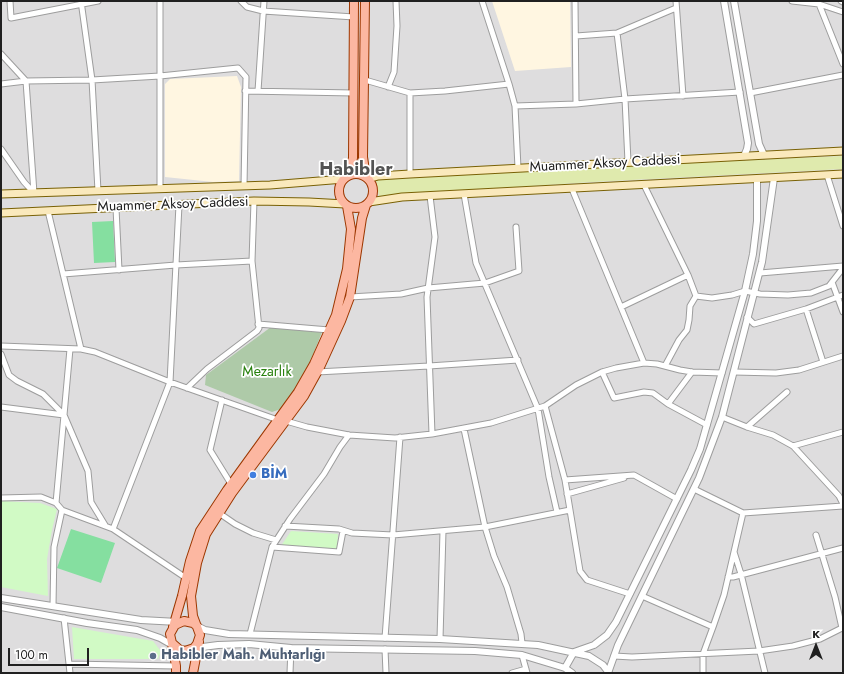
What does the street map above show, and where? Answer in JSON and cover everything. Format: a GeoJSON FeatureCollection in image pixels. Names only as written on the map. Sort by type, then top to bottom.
{"type":"FeatureCollection","features":[{"type":"Feature","properties":{"kind":"main road"},"geometry":{"type":"LineString","coordinates":[[346,178],[353,158],[354,1]]}},
{"type":"Feature","properties":{"kind":"main road"},"geometry":{"type":"LineString","coordinates":[[176,670],[174,645],[171,639],[186,578],[200,531],[231,484],[304,396],[341,321],[350,297],[362,218],[373,191],[371,183],[367,178],[363,157],[365,1]]}},
{"type":"Feature","properties":{"kind":"main road","name":"Muammer Aksoy Caddesi"},"geometry":{"type":"LineString","coordinates":[[367,178],[410,174],[843,151]]}},
{"type":"Feature","properties":{"kind":"main road"},"geometry":{"type":"LineString","coordinates":[[193,673],[196,646],[200,635],[192,609],[191,596],[197,563],[206,534],[282,421],[314,364],[336,315],[347,269],[351,229],[346,205],[340,198],[339,193],[341,183],[346,178],[357,174],[367,178]]}},
{"type":"Feature","properties":{"kind":"main road","name":"Muammer Aksoy Caddesi"},"geometry":{"type":"LineString","coordinates":[[367,204],[402,197],[843,174]]}},
{"type":"Feature","properties":{"kind":"main road","name":"Muammer Aksoy Caddesi"},"geometry":{"type":"LineString","coordinates":[[1,194],[244,186],[346,178]]}},
{"type":"Feature","properties":{"kind":"main road","name":"Muammer Aksoy Caddesi"},"geometry":{"type":"LineString","coordinates":[[1,213],[254,202],[309,202],[346,205]]}},
{"type":"Feature","properties":{"kind":"main road"},"geometry":{"type":"LineString","coordinates":[[346,205],[356,208],[367,204]]}},
{"type":"Feature","properties":{"kind":"main road"},"geometry":{"type":"LineString","coordinates":[[175,624],[189,621],[197,626]]}},
{"type":"Feature","properties":{"kind":"main road"},"geometry":{"type":"LineString","coordinates":[[174,645],[180,650],[196,646]]}},
{"type":"Feature","properties":{"kind":"street"},"geometry":{"type":"LineString","coordinates":[[10,1],[10,18],[81,2],[98,1]]}},
{"type":"Feature","properties":{"kind":"street"},"geometry":{"type":"LineString","coordinates":[[160,1],[160,188]]}},
{"type":"Feature","properties":{"kind":"street"},"geometry":{"type":"LineString","coordinates":[[240,1],[247,7],[263,11],[354,17]]}},
{"type":"Feature","properties":{"kind":"street"},"geometry":{"type":"LineString","coordinates":[[258,91],[264,1]]}},
{"type":"Feature","properties":{"kind":"street"},"geometry":{"type":"LineString","coordinates":[[388,87],[394,72],[397,26],[396,1]]}},
{"type":"Feature","properties":{"kind":"street"},"geometry":{"type":"LineString","coordinates":[[482,1],[515,106],[518,168]]}},
{"type":"Feature","properties":{"kind":"street"},"geometry":{"type":"LineString","coordinates":[[575,1],[576,104]]}},
{"type":"Feature","properties":{"kind":"street"},"geometry":{"type":"LineString","coordinates":[[676,1],[683,96]]}},
{"type":"Feature","properties":{"kind":"street"},"geometry":{"type":"LineString","coordinates":[[724,1],[748,143],[744,156]]}},
{"type":"Feature","properties":{"kind":"street"},"geometry":{"type":"LineString","coordinates":[[734,1],[758,144],[764,155]]}},
{"type":"Feature","properties":{"kind":"street"},"geometry":{"type":"LineString","coordinates":[[792,1],[819,4],[843,12]]}},
{"type":"Feature","properties":{"kind":"street"},"geometry":{"type":"LineString","coordinates":[[81,2],[92,80],[98,190]]}},
{"type":"Feature","properties":{"kind":"street"},"geometry":{"type":"LineString","coordinates":[[819,4],[843,64]]}},
{"type":"Feature","properties":{"kind":"street"},"geometry":{"type":"LineString","coordinates":[[576,36],[617,33],[676,8]]}},
{"type":"Feature","properties":{"kind":"street"},"geometry":{"type":"LineString","coordinates":[[617,33],[625,99],[628,162]]}},
{"type":"Feature","properties":{"kind":"street"},"geometry":{"type":"LineString","coordinates":[[1,54],[26,81],[34,193]]}},
{"type":"Feature","properties":{"kind":"street"},"geometry":{"type":"LineString","coordinates":[[1,84],[26,81],[92,80],[160,76],[238,68],[246,77],[244,186]]}},
{"type":"Feature","properties":{"kind":"street"},"geometry":{"type":"LineString","coordinates":[[750,93],[843,75]]}},
{"type":"Feature","properties":{"kind":"street"},"geometry":{"type":"LineString","coordinates":[[364,80],[410,93],[509,84]]}},
{"type":"Feature","properties":{"kind":"street"},"geometry":{"type":"LineString","coordinates":[[246,91],[354,93]]}},
{"type":"Feature","properties":{"kind":"street"},"geometry":{"type":"LineString","coordinates":[[515,106],[576,104],[625,99],[740,92]]}},
{"type":"Feature","properties":{"kind":"street"},"geometry":{"type":"LineString","coordinates":[[410,93],[410,174]]}},
{"type":"Feature","properties":{"kind":"street"},"geometry":{"type":"LineString","coordinates":[[1,148],[24,182],[34,193]]}},
{"type":"Feature","properties":{"kind":"street"},"geometry":{"type":"LineString","coordinates":[[827,175],[843,226]]}},
{"type":"Feature","properties":{"kind":"street"},"geometry":{"type":"LineString","coordinates":[[608,672],[642,596],[694,489],[710,452],[722,417],[747,317],[760,273],[774,178]]}},
{"type":"Feature","properties":{"kind":"street"},"geometry":{"type":"LineString","coordinates":[[565,668],[574,652],[594,645],[608,635],[616,622],[691,470],[707,425],[745,291],[753,254],[757,221],[757,179]]}},
{"type":"Feature","properties":{"kind":"street"},"geometry":{"type":"LineString","coordinates":[[644,185],[688,275],[696,296]]}},
{"type":"Feature","properties":{"kind":"street"},"geometry":{"type":"LineString","coordinates":[[572,188],[644,363]]}},
{"type":"Feature","properties":{"kind":"street"},"geometry":{"type":"LineString","coordinates":[[464,194],[476,263],[538,409],[549,477],[557,512]]}},
{"type":"Feature","properties":{"kind":"street"},"geometry":{"type":"LineString","coordinates":[[430,196],[435,237],[427,297],[432,434]]}},
{"type":"Feature","properties":{"kind":"street"},"geometry":{"type":"LineString","coordinates":[[187,388],[207,369],[259,328],[252,261],[254,202]]}},
{"type":"Feature","properties":{"kind":"street"},"geometry":{"type":"LineString","coordinates":[[113,529],[170,382],[179,205]]}},
{"type":"Feature","properties":{"kind":"street"},"geometry":{"type":"LineString","coordinates":[[116,208],[119,270]]}},
{"type":"Feature","properties":{"kind":"street"},"geometry":{"type":"LineString","coordinates":[[48,210],[81,349]]}},
{"type":"Feature","properties":{"kind":"street"},"geometry":{"type":"LineString","coordinates":[[350,297],[401,294],[428,288],[485,283],[519,271],[516,227]]}},
{"type":"Feature","properties":{"kind":"street"},"geometry":{"type":"LineString","coordinates":[[63,274],[176,265],[252,261]]}},
{"type":"Feature","properties":{"kind":"street"},"geometry":{"type":"LineString","coordinates":[[760,273],[843,267]]}},
{"type":"Feature","properties":{"kind":"street"},"geometry":{"type":"LineString","coordinates":[[696,296],[712,298],[732,295],[745,291],[788,295],[811,293],[829,286],[843,267]]}},
{"type":"Feature","properties":{"kind":"street"},"geometry":{"type":"LineString","coordinates":[[621,307],[688,275]]}},
{"type":"Feature","properties":{"kind":"street"},"geometry":{"type":"LineString","coordinates":[[832,282],[843,312]]}},
{"type":"Feature","properties":{"kind":"street"},"geometry":{"type":"LineString","coordinates":[[747,317],[754,324],[806,309],[843,295]]}},
{"type":"Feature","properties":{"kind":"street"},"geometry":{"type":"LineString","coordinates":[[665,366],[679,340],[687,330],[690,306],[696,296]]}},
{"type":"Feature","properties":{"kind":"street"},"geometry":{"type":"LineString","coordinates":[[806,309],[823,362]]}},
{"type":"Feature","properties":{"kind":"street"},"geometry":{"type":"LineString","coordinates":[[258,324],[329,330]]}},
{"type":"Feature","properties":{"kind":"street"},"geometry":{"type":"LineString","coordinates":[[1,346],[81,349],[95,352],[170,382],[282,421],[349,435],[400,437],[464,429],[491,423],[538,409],[546,406],[576,385],[602,372],[644,363],[692,372],[776,373],[799,370],[843,356]]}},
{"type":"Feature","properties":{"kind":"street"},"geometry":{"type":"LineString","coordinates":[[56,503],[70,349]]}},
{"type":"Feature","properties":{"kind":"street"},"geometry":{"type":"LineString","coordinates":[[1,354],[9,375],[17,381],[43,394],[64,415],[88,471],[91,502],[105,525]]}},
{"type":"Feature","properties":{"kind":"street"},"geometry":{"type":"LineString","coordinates":[[317,372],[518,360]]}},
{"type":"Feature","properties":{"kind":"street"},"geometry":{"type":"LineString","coordinates":[[602,372],[614,398],[644,392],[653,393],[668,404],[707,425]]}},
{"type":"Feature","properties":{"kind":"street"},"geometry":{"type":"LineString","coordinates":[[668,404],[692,372]]}},
{"type":"Feature","properties":{"kind":"street"},"geometry":{"type":"LineString","coordinates":[[747,427],[787,392]]}},
{"type":"Feature","properties":{"kind":"street"},"geometry":{"type":"LineString","coordinates":[[222,400],[210,450],[231,484]]}},
{"type":"Feature","properties":{"kind":"street"},"geometry":{"type":"LineString","coordinates":[[546,406],[565,480],[580,571],[587,580],[630,594]]}},
{"type":"Feature","properties":{"kind":"street"},"geometry":{"type":"LineString","coordinates":[[1,407],[64,415]]}},
{"type":"Feature","properties":{"kind":"street"},"geometry":{"type":"LineString","coordinates":[[694,489],[743,513],[843,505],[839,496],[793,446],[773,435],[722,417]]}},
{"type":"Feature","properties":{"kind":"street"},"geometry":{"type":"LineString","coordinates":[[464,429],[485,527],[494,556],[507,588],[521,634],[522,643]]}},
{"type":"Feature","properties":{"kind":"street"},"geometry":{"type":"LineString","coordinates":[[793,446],[843,432]]}},
{"type":"Feature","properties":{"kind":"street"},"geometry":{"type":"LineString","coordinates":[[250,634],[272,547],[285,526],[324,474],[349,435]]}},
{"type":"Feature","properties":{"kind":"street"},"geometry":{"type":"LineString","coordinates":[[386,673],[385,638],[400,437]]}},
{"type":"Feature","properties":{"kind":"street"},"geometry":{"type":"LineString","coordinates":[[565,480],[634,475],[677,499]]}},
{"type":"Feature","properties":{"kind":"street"},"geometry":{"type":"LineString","coordinates":[[567,494],[634,475]]}},
{"type":"Feature","properties":{"kind":"street"},"geometry":{"type":"LineString","coordinates":[[1,498],[41,498],[56,503],[62,510],[113,529],[186,578]]}},
{"type":"Feature","properties":{"kind":"street"},"geometry":{"type":"LineString","coordinates":[[53,606],[54,547],[62,510]]}},
{"type":"Feature","properties":{"kind":"street"},"geometry":{"type":"LineString","coordinates":[[285,526],[352,533],[393,535],[485,527],[570,510]]}},
{"type":"Feature","properties":{"kind":"street"},"geometry":{"type":"LineString","coordinates":[[219,513],[235,524],[253,533],[276,540]]}},
{"type":"Feature","properties":{"kind":"street"},"geometry":{"type":"LineString","coordinates":[[703,673],[703,654],[724,595],[743,513]]}},
{"type":"Feature","properties":{"kind":"street"},"geometry":{"type":"LineString","coordinates":[[272,547],[339,552],[343,531]]}},
{"type":"Feature","properties":{"kind":"street"},"geometry":{"type":"LineString","coordinates":[[440,639],[443,531]]}},
{"type":"Feature","properties":{"kind":"street"},"geometry":{"type":"LineString","coordinates":[[614,656],[632,657],[759,651],[793,646],[820,639],[843,629],[816,535]]}},
{"type":"Feature","properties":{"kind":"street"},"geometry":{"type":"LineString","coordinates":[[728,577],[733,577],[843,548]]}},
{"type":"Feature","properties":{"kind":"street"},"geometry":{"type":"LineString","coordinates":[[734,552],[757,635],[759,651],[765,673]]}},
{"type":"Feature","properties":{"kind":"street"},"geometry":{"type":"LineString","coordinates":[[642,596],[713,627]]}},
{"type":"Feature","properties":{"kind":"street"},"geometry":{"type":"LineString","coordinates":[[1,598],[175,624]]}},
{"type":"Feature","properties":{"kind":"street"},"geometry":{"type":"LineString","coordinates":[[1,607],[137,630],[160,638],[174,645]]}},
{"type":"Feature","properties":{"kind":"street"},"geometry":{"type":"LineString","coordinates":[[64,618],[70,673]]}},
{"type":"Feature","properties":{"kind":"street"},"geometry":{"type":"LineString","coordinates":[[197,626],[214,632],[250,634],[440,639],[522,643],[589,656],[603,665],[608,672]]}},
{"type":"Feature","properties":{"kind":"street"},"geometry":{"type":"LineString","coordinates":[[290,673],[292,635]]}},
{"type":"Feature","properties":{"kind":"street"},"geometry":{"type":"LineString","coordinates":[[196,646],[249,644],[291,648],[475,651],[522,655],[565,668],[572,673]]}},
{"type":"Feature","properties":{"kind":"street"},"geometry":{"type":"LineString","coordinates":[[512,673],[526,671],[522,655]]}},
{"type":"Feature","properties":{"kind":"street"},"geometry":{"type":"LineString","coordinates":[[69,664],[176,670]]}},
{"type":"Feature","properties":{"kind":"shaded area"},"geometry":{"type":"Polygon","coordinates":[[[1,1],[843,1],[843,673],[1,673],[1,1]]]}},
{"type":"Feature","properties":{"kind":"shaded area"},"geometry":{"type":"Polygon","coordinates":[[[492,1],[570,1],[571,67],[515,71],[492,1]]]}},
{"type":"Feature","properties":{"kind":"shaded area"},"geometry":{"type":"Polygon","coordinates":[[[237,76],[241,87],[239,181],[213,182],[165,177],[165,84],[170,79],[237,76]]]}},
{"type":"Feature","properties":{"kind":"green space"},"geometry":{"type":"Polygon","coordinates":[[[843,156],[843,169],[592,182],[379,196],[376,180],[656,164],[843,156]]]}},
{"type":"Feature","properties":{"kind":"green space"},"geometry":{"type":"Polygon","coordinates":[[[113,221],[115,262],[94,263],[92,222],[113,221]]]}},
{"type":"Feature","properties":{"kind":"green space","name":"Mezarlık"},"geometry":{"type":"Polygon","coordinates":[[[271,327],[322,332],[296,391],[281,409],[272,412],[205,385],[206,375],[271,327]]]}},
{"type":"Feature","properties":{"kind":"green space"},"geometry":{"type":"Polygon","coordinates":[[[1,501],[40,503],[57,509],[47,559],[48,596],[1,587],[1,501]]]}},
{"type":"Feature","properties":{"kind":"green space"},"geometry":{"type":"Polygon","coordinates":[[[71,529],[115,543],[101,583],[57,568],[71,529]]]}},
{"type":"Feature","properties":{"kind":"green space"},"geometry":{"type":"Polygon","coordinates":[[[291,531],[338,534],[337,551],[281,546],[291,531]]]}},
{"type":"Feature","properties":{"kind":"green space"},"geometry":{"type":"Polygon","coordinates":[[[72,627],[153,641],[160,650],[160,654],[158,659],[74,659],[72,627]]]}},
{"type":"Feature","properties":{"kind":"place","name":"BİM"},"geometry":{"type":"Point","coordinates":[253,475]}},
{"type":"Feature","properties":{"kind":"place","name":"Habibler Mah. Muhtarlığı"},"geometry":{"type":"Point","coordinates":[153,656]}},
{"type":"Feature","properties":{"kind":"district","name":"Habibler"},"geometry":{"type":"Point","coordinates":[356,171]}}]}
